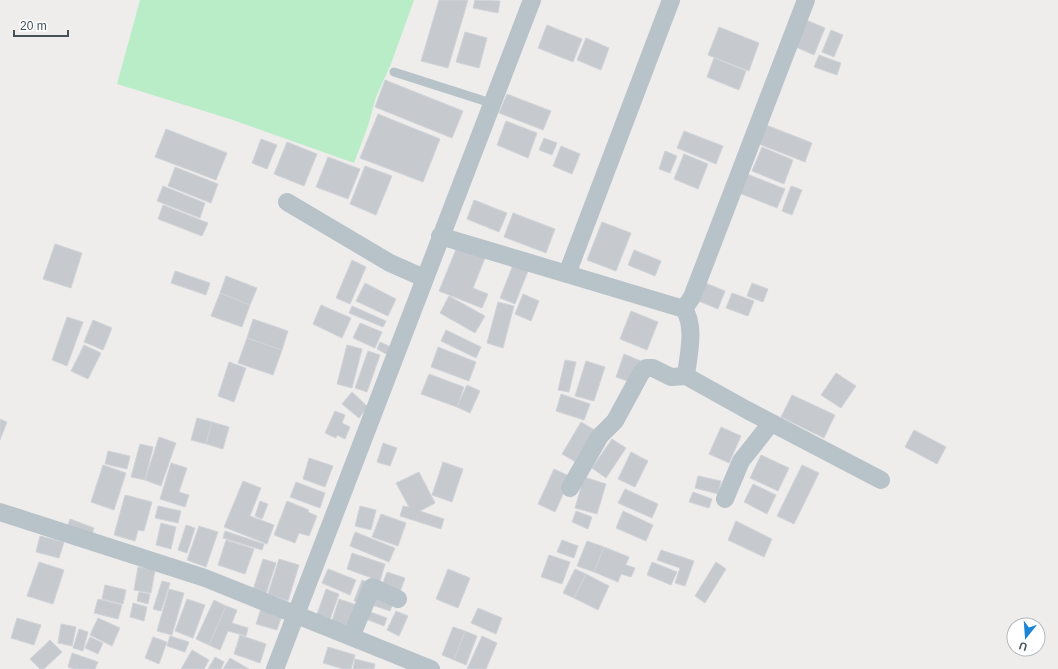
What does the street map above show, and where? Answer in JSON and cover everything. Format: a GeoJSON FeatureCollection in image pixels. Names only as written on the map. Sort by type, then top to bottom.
{"type":"FeatureCollection","features":[{"type":"Feature","properties":{"kind":"street"},"geometry":{"type":"LineString","coordinates":[[275,669],[491,103],[532,0]]}},
{"type":"Feature","properties":{"kind":"street"},"geometry":{"type":"LineString","coordinates":[[567,274],[670,0]]}},
{"type":"Feature","properties":{"kind":"street"},"geometry":{"type":"LineString","coordinates":[[684,309],[692,297],[806,0]]}},
{"type":"Feature","properties":{"kind":"street"},"geometry":{"type":"LineString","coordinates":[[287,202],[390,263],[424,278]]}},
{"type":"Feature","properties":{"kind":"street"},"geometry":{"type":"LineString","coordinates":[[440,236],[684,309],[690,317],[691,330],[686,376]]}},
{"type":"Feature","properties":{"kind":"street"},"geometry":{"type":"LineString","coordinates":[[570,488],[600,436],[614,421],[640,373],[646,368],[654,368],[671,377],[686,376],[881,480]]}},
{"type":"Feature","properties":{"kind":"street"},"geometry":{"type":"LineString","coordinates":[[725,499],[741,461],[771,422]]}},
{"type":"Feature","properties":{"kind":"street"},"geometry":{"type":"LineString","coordinates":[[0,512],[205,578],[431,669]]}},
{"type":"Feature","properties":{"kind":"street"},"geometry":{"type":"LineString","coordinates":[[351,637],[372,587],[398,599]]}},
{"type":"Feature","properties":{"kind":"lane"},"geometry":{"type":"LineString","coordinates":[[394,72],[491,103]]}},
{"type":"Feature","properties":{"kind":"green space"},"geometry":{"type":"Polygon","coordinates":[[[140,0],[414,0],[391,64],[376,97],[368,126],[354,163],[230,119],[117,84],[140,0]]]}},
{"type":"Feature","properties":{"kind":"building"},"geometry":{"type":"Polygon","coordinates":[[[439,0],[468,0],[448,68],[421,61],[439,0]]]}},
{"type":"Feature","properties":{"kind":"building"},"geometry":{"type":"Polygon","coordinates":[[[475,0],[500,1],[498,13],[473,8],[475,0]]]}},
{"type":"Feature","properties":{"kind":"building"},"geometry":{"type":"Polygon","coordinates":[[[806,20],[825,28],[814,55],[796,47],[806,20]]]}},
{"type":"Feature","properties":{"kind":"building"},"geometry":{"type":"Polygon","coordinates":[[[547,25],[582,39],[573,62],[538,48],[547,25]]]}},
{"type":"Feature","properties":{"kind":"building"},"geometry":{"type":"Polygon","coordinates":[[[719,27],[759,43],[749,71],[708,55],[719,27]]]}},
{"type":"Feature","properties":{"kind":"building"},"geometry":{"type":"Polygon","coordinates":[[[831,30],[843,35],[834,57],[822,52],[831,30]]]}},
{"type":"Feature","properties":{"kind":"building"},"geometry":{"type":"Polygon","coordinates":[[[465,32],[487,38],[479,68],[456,62],[465,32]]]}},
{"type":"Feature","properties":{"kind":"building"},"geometry":{"type":"Polygon","coordinates":[[[586,38],[609,48],[601,70],[577,60],[586,38]]]}},
{"type":"Feature","properties":{"kind":"building"},"geometry":{"type":"Polygon","coordinates":[[[819,55],[841,63],[837,75],[814,67],[819,55]]]}},
{"type":"Feature","properties":{"kind":"building"},"geometry":{"type":"Polygon","coordinates":[[[714,58],[746,71],[739,90],[707,77],[714,58]]]}},
{"type":"Feature","properties":{"kind":"building"},"geometry":{"type":"Polygon","coordinates":[[[385,80],[463,111],[452,138],[375,107],[385,80]]]}},
{"type":"Feature","properties":{"kind":"building"},"geometry":{"type":"Polygon","coordinates":[[[507,94],[551,111],[543,130],[499,113],[507,94]]]}},
{"type":"Feature","properties":{"kind":"building"},"geometry":{"type":"Polygon","coordinates":[[[378,114],[440,139],[423,182],[360,158],[378,114]]]}},
{"type":"Feature","properties":{"kind":"building"},"geometry":{"type":"Polygon","coordinates":[[[506,121],[537,133],[528,158],[497,145],[506,121]]]}},
{"type":"Feature","properties":{"kind":"building"},"geometry":{"type":"Polygon","coordinates":[[[766,125],[812,143],[805,162],[759,144],[766,125]]]}},
{"type":"Feature","properties":{"kind":"building"},"geometry":{"type":"Polygon","coordinates":[[[166,129],[227,153],[216,180],[155,157],[166,129]]]}},
{"type":"Feature","properties":{"kind":"building"},"geometry":{"type":"Polygon","coordinates":[[[684,131],[723,146],[716,164],[677,148],[684,131]]]}},
{"type":"Feature","properties":{"kind":"building"},"geometry":{"type":"Polygon","coordinates":[[[544,138],[557,143],[552,155],[539,150],[544,138]]]}},
{"type":"Feature","properties":{"kind":"building"},"geometry":{"type":"Polygon","coordinates":[[[261,139],[277,145],[267,169],[252,163],[261,139]]]}},
{"type":"Feature","properties":{"kind":"building"},"geometry":{"type":"Polygon","coordinates":[[[287,142],[317,154],[304,186],[274,174],[287,142]]]}},
{"type":"Feature","properties":{"kind":"building"},"geometry":{"type":"Polygon","coordinates":[[[561,146],[580,154],[572,174],[553,166],[561,146]]]}},
{"type":"Feature","properties":{"kind":"building"},"geometry":{"type":"Polygon","coordinates":[[[762,147],[793,160],[784,184],[752,171],[762,147]]]}},
{"type":"Feature","properties":{"kind":"building"},"geometry":{"type":"Polygon","coordinates":[[[665,151],[677,156],[670,173],[659,169],[665,151]]]}},
{"type":"Feature","properties":{"kind":"building"},"geometry":{"type":"Polygon","coordinates":[[[684,154],[708,164],[698,189],[674,179],[684,154]]]}},
{"type":"Feature","properties":{"kind":"building"},"geometry":{"type":"Polygon","coordinates":[[[328,157],[360,169],[348,199],[316,187],[328,157]]]}},
{"type":"Feature","properties":{"kind":"building"},"geometry":{"type":"Polygon","coordinates":[[[365,166],[392,176],[376,215],[350,204],[365,166]]]}},
{"type":"Feature","properties":{"kind":"building"},"geometry":{"type":"Polygon","coordinates":[[[175,167],[218,184],[211,203],[168,186],[175,167]]]}},
{"type":"Feature","properties":{"kind":"building"},"geometry":{"type":"Polygon","coordinates":[[[747,174],[785,189],[777,208],[739,193],[747,174]]]}},
{"type":"Feature","properties":{"kind":"building"},"geometry":{"type":"Polygon","coordinates":[[[163,186],[205,203],[200,218],[157,201],[163,186]]]}},
{"type":"Feature","properties":{"kind":"building"},"geometry":{"type":"Polygon","coordinates":[[[791,186],[802,190],[792,215],[782,211],[791,186]]]}},
{"type":"Feature","properties":{"kind":"building"},"geometry":{"type":"Polygon","coordinates":[[[474,200],[507,213],[499,232],[467,219],[474,200]]]}},
{"type":"Feature","properties":{"kind":"building"},"geometry":{"type":"Polygon","coordinates":[[[163,205],[208,223],[202,236],[158,219],[163,205]]]}},
{"type":"Feature","properties":{"kind":"building"},"geometry":{"type":"Polygon","coordinates":[[[513,213],[555,229],[546,253],[504,237],[513,213]]]}},
{"type":"Feature","properties":{"kind":"building"},"geometry":{"type":"Polygon","coordinates":[[[602,222],[631,233],[616,271],[587,260],[602,222]]]}},
{"type":"Feature","properties":{"kind":"building"},"geometry":{"type":"Polygon","coordinates":[[[55,244],[82,253],[71,288],[43,279],[55,244]]]}},
{"type":"Feature","properties":{"kind":"building"},"geometry":{"type":"Polygon","coordinates":[[[457,247],[485,258],[473,288],[488,294],[482,308],[439,291],[457,247]]]}},
{"type":"Feature","properties":{"kind":"building"},"geometry":{"type":"Polygon","coordinates":[[[634,250],[661,261],[655,276],[628,265],[634,250]]]}},
{"type":"Feature","properties":{"kind":"building"},"geometry":{"type":"Polygon","coordinates":[[[352,260],[366,267],[350,304],[336,298],[352,260]]]}},
{"type":"Feature","properties":{"kind":"building"},"geometry":{"type":"Polygon","coordinates":[[[513,265],[528,271],[515,304],[500,298],[513,265]]]}},
{"type":"Feature","properties":{"kind":"building"},"geometry":{"type":"Polygon","coordinates":[[[175,271],[210,283],[206,295],[171,283],[175,271]]]}},
{"type":"Feature","properties":{"kind":"building"},"geometry":{"type":"Polygon","coordinates":[[[226,276],[257,288],[250,305],[220,293],[226,276]]]}},
{"type":"Feature","properties":{"kind":"building"},"geometry":{"type":"Polygon","coordinates":[[[703,282],[725,291],[718,309],[696,300],[703,282]]]}},
{"type":"Feature","properties":{"kind":"building"},"geometry":{"type":"Polygon","coordinates":[[[365,283],[396,299],[388,316],[356,301],[365,283]]]}},
{"type":"Feature","properties":{"kind":"building"},"geometry":{"type":"Polygon","coordinates":[[[752,283],[768,289],[763,302],[747,296],[752,283]]]}},
{"type":"Feature","properties":{"kind":"building"},"geometry":{"type":"Polygon","coordinates":[[[220,293],[250,305],[242,327],[211,316],[220,293]]]}},
{"type":"Feature","properties":{"kind":"building"},"geometry":{"type":"Polygon","coordinates":[[[732,293],[754,301],[748,316],[726,308],[732,293]]]}},
{"type":"Feature","properties":{"kind":"building"},"geometry":{"type":"Polygon","coordinates":[[[523,294],[539,301],[531,321],[515,314],[523,294]]]}},
{"type":"Feature","properties":{"kind":"building"},"geometry":{"type":"Polygon","coordinates":[[[449,296],[485,316],[475,333],[440,313],[449,296]]]}},
{"type":"Feature","properties":{"kind":"building"},"geometry":{"type":"Polygon","coordinates":[[[498,302],[514,306],[503,348],[487,343],[498,302]]]}},
{"type":"Feature","properties":{"kind":"building"},"geometry":{"type":"Polygon","coordinates":[[[321,305],[351,318],[342,338],[313,324],[321,305]]]}},
{"type":"Feature","properties":{"kind":"building"},"geometry":{"type":"Polygon","coordinates":[[[352,306],[386,321],[383,327],[349,313],[352,306]]]}},
{"type":"Feature","properties":{"kind":"building"},"geometry":{"type":"Polygon","coordinates":[[[631,311],[658,322],[647,350],[620,339],[631,311]]]}},
{"type":"Feature","properties":{"kind":"building"},"geometry":{"type":"Polygon","coordinates":[[[67,317],[83,322],[67,366],[52,360],[67,317]]]}},
{"type":"Feature","properties":{"kind":"building"},"geometry":{"type":"Polygon","coordinates":[[[253,319],[288,331],[282,350],[247,338],[253,319]]]}},
{"type":"Feature","properties":{"kind":"building"},"geometry":{"type":"Polygon","coordinates":[[[93,320],[112,328],[103,350],[84,342],[93,320]]]}},
{"type":"Feature","properties":{"kind":"building"},"geometry":{"type":"Polygon","coordinates":[[[360,323],[382,332],[375,348],[353,338],[360,323]]]}},
{"type":"Feature","properties":{"kind":"building"},"geometry":{"type":"Polygon","coordinates":[[[446,330],[481,347],[476,358],[441,341],[446,330]]]}},
{"type":"Feature","properties":{"kind":"building"},"geometry":{"type":"Polygon","coordinates":[[[247,338],[282,350],[273,375],[238,363],[247,338]]]}},
{"type":"Feature","properties":{"kind":"building"},"geometry":{"type":"Polygon","coordinates":[[[380,342],[391,347],[388,355],[377,349],[380,342]]]}},
{"type":"Feature","properties":{"kind":"building"},"geometry":{"type":"Polygon","coordinates":[[[84,345],[101,353],[88,379],[71,371],[84,345]]]}},
{"type":"Feature","properties":{"kind":"building"},"geometry":{"type":"Polygon","coordinates":[[[347,345],[362,349],[352,388],[337,384],[347,345]]]}},
{"type":"Feature","properties":{"kind":"building"},"geometry":{"type":"Polygon","coordinates":[[[438,347],[476,362],[469,381],[431,367],[438,347]]]}},
{"type":"Feature","properties":{"kind":"building"},"geometry":{"type":"Polygon","coordinates":[[[368,351],[380,355],[367,392],[355,388],[368,351]]]}},
{"type":"Feature","properties":{"kind":"building"},"geometry":{"type":"Polygon","coordinates":[[[624,354],[641,361],[633,383],[616,377],[624,354]]]}},
{"type":"Feature","properties":{"kind":"building"},"geometry":{"type":"Polygon","coordinates":[[[565,360],[576,362],[569,392],[558,390],[565,360]]]}},
{"type":"Feature","properties":{"kind":"building"},"geometry":{"type":"Polygon","coordinates":[[[586,361],[605,367],[594,401],[575,396],[586,361]]]}},
{"type":"Feature","properties":{"kind":"building"},"geometry":{"type":"Polygon","coordinates":[[[229,362],[246,368],[234,402],[218,396],[229,362]]]}},
{"type":"Feature","properties":{"kind":"building"},"geometry":{"type":"Polygon","coordinates":[[[836,373],[856,386],[841,408],[821,395],[836,373]]]}},
{"type":"Feature","properties":{"kind":"building"},"geometry":{"type":"Polygon","coordinates":[[[429,374],[464,387],[457,407],[421,394],[429,374]]]}},
{"type":"Feature","properties":{"kind":"building"},"geometry":{"type":"Polygon","coordinates":[[[467,385],[480,391],[470,413],[457,407],[467,385]]]}},
{"type":"Feature","properties":{"kind":"building"},"geometry":{"type":"Polygon","coordinates":[[[352,392],[368,407],[359,418],[342,404],[352,392]]]}},
{"type":"Feature","properties":{"kind":"building"},"geometry":{"type":"Polygon","coordinates":[[[561,394],[590,404],[584,420],[556,411],[561,394]]]}},
{"type":"Feature","properties":{"kind":"building"},"geometry":{"type":"Polygon","coordinates":[[[792,395],[835,415],[824,438],[781,417],[792,395]]]}},
{"type":"Feature","properties":{"kind":"building"},"geometry":{"type":"Polygon","coordinates":[[[335,411],[345,415],[342,423],[350,427],[345,439],[337,435],[336,438],[325,433],[335,411]]]}},
{"type":"Feature","properties":{"kind":"building"},"geometry":{"type":"Polygon","coordinates":[[[197,418],[212,422],[206,444],[191,440],[197,418]]]}},
{"type":"Feature","properties":{"kind":"building"},"geometry":{"type":"Polygon","coordinates":[[[0,419],[7,422],[0,440],[0,419]]]}},
{"type":"Feature","properties":{"kind":"building"},"geometry":{"type":"Polygon","coordinates":[[[212,422],[229,427],[223,449],[206,444],[212,422]]]}},
{"type":"Feature","properties":{"kind":"building"},"geometry":{"type":"Polygon","coordinates":[[[581,422],[598,432],[579,464],[562,454],[581,422]]]}},
{"type":"Feature","properties":{"kind":"building"},"geometry":{"type":"Polygon","coordinates":[[[721,427],[741,436],[729,463],[709,454],[721,427]]]}},
{"type":"Feature","properties":{"kind":"building"},"geometry":{"type":"Polygon","coordinates":[[[914,430],[946,447],[937,464],[905,447],[914,430]]]}},
{"type":"Feature","properties":{"kind":"building"},"geometry":{"type":"Polygon","coordinates":[[[159,437],[176,443],[161,486],[145,480],[159,437]]]}},
{"type":"Feature","properties":{"kind":"building"},"geometry":{"type":"Polygon","coordinates":[[[612,439],[626,448],[606,478],[592,468],[612,439]]]}},
{"type":"Feature","properties":{"kind":"building"},"geometry":{"type":"Polygon","coordinates":[[[383,443],[397,448],[390,466],[377,462],[383,443]]]}},
{"type":"Feature","properties":{"kind":"building"},"geometry":{"type":"Polygon","coordinates":[[[140,444],[153,447],[145,480],[131,477],[140,444]]]}},
{"type":"Feature","properties":{"kind":"building"},"geometry":{"type":"Polygon","coordinates":[[[108,451],[130,456],[127,469],[105,464],[108,451]]]}},
{"type":"Feature","properties":{"kind":"building"},"geometry":{"type":"Polygon","coordinates":[[[631,452],[648,461],[635,487],[618,479],[631,452]]]}},
{"type":"Feature","properties":{"kind":"building"},"geometry":{"type":"Polygon","coordinates":[[[761,455],[789,468],[778,491],[750,478],[761,455]]]}},
{"type":"Feature","properties":{"kind":"building"},"geometry":{"type":"Polygon","coordinates":[[[309,458],[333,466],[325,487],[303,479],[309,458]]]}},
{"type":"Feature","properties":{"kind":"building"},"geometry":{"type":"Polygon","coordinates":[[[443,462],[463,469],[452,502],[432,495],[443,462]]]}},
{"type":"Feature","properties":{"kind":"building"},"geometry":{"type":"Polygon","coordinates":[[[171,463],[187,468],[179,492],[189,495],[185,507],[160,499],[171,463]]]}},
{"type":"Feature","properties":{"kind":"building"},"geometry":{"type":"Polygon","coordinates":[[[103,465],[126,473],[114,510],[91,502],[103,465]]]}},
{"type":"Feature","properties":{"kind":"building"},"geometry":{"type":"Polygon","coordinates":[[[802,465],[819,473],[794,524],[777,516],[802,465]]]}},
{"type":"Feature","properties":{"kind":"building"},"geometry":{"type":"Polygon","coordinates":[[[554,469],[571,477],[555,512],[538,504],[554,469]]]}},
{"type":"Feature","properties":{"kind":"building"},"geometry":{"type":"Polygon","coordinates":[[[419,472],[435,503],[420,511],[444,519],[441,529],[400,516],[403,506],[409,507],[396,483],[419,472]]]}},
{"type":"Feature","properties":{"kind":"building"},"geometry":{"type":"Polygon","coordinates":[[[698,476],[721,481],[718,494],[695,488],[698,476]]]}},
{"type":"Feature","properties":{"kind":"building"},"geometry":{"type":"Polygon","coordinates":[[[584,477],[606,484],[597,514],[575,508],[584,477]]]}},
{"type":"Feature","properties":{"kind":"building"},"geometry":{"type":"Polygon","coordinates":[[[243,481],[261,488],[250,516],[274,525],[267,544],[224,527],[243,481]]]}},
{"type":"Feature","properties":{"kind":"building"},"geometry":{"type":"Polygon","coordinates":[[[296,482],[325,493],[320,508],[290,497],[296,482]]]}},
{"type":"Feature","properties":{"kind":"building"},"geometry":{"type":"Polygon","coordinates":[[[753,484],[776,495],[767,514],[744,502],[753,484]]]}},
{"type":"Feature","properties":{"kind":"building"},"geometry":{"type":"Polygon","coordinates":[[[625,489],[658,504],[652,518],[618,503],[625,489]]]}},
{"type":"Feature","properties":{"kind":"building"},"geometry":{"type":"Polygon","coordinates":[[[693,492],[712,499],[709,508],[689,502],[693,492]]]}},
{"type":"Feature","properties":{"kind":"building"},"geometry":{"type":"Polygon","coordinates":[[[125,495],[152,502],[144,531],[138,530],[135,541],[114,535],[125,495]]]}},
{"type":"Feature","properties":{"kind":"building"},"geometry":{"type":"Polygon","coordinates":[[[260,501],[268,504],[262,519],[255,516],[260,501]]]}},
{"type":"Feature","properties":{"kind":"building"},"geometry":{"type":"Polygon","coordinates":[[[287,501],[309,510],[308,512],[317,516],[309,536],[299,533],[295,543],[274,535],[287,501]]]}},
{"type":"Feature","properties":{"kind":"building"},"geometry":{"type":"Polygon","coordinates":[[[158,506],[181,511],[178,523],[155,518],[158,506]]]}},
{"type":"Feature","properties":{"kind":"building"},"geometry":{"type":"Polygon","coordinates":[[[360,506],[376,510],[371,530],[355,526],[360,506]]]}},
{"type":"Feature","properties":{"kind":"building"},"geometry":{"type":"Polygon","coordinates":[[[576,511],[592,517],[588,529],[572,522],[576,511]]]}},
{"type":"Feature","properties":{"kind":"building"},"geometry":{"type":"Polygon","coordinates":[[[623,511],[653,525],[646,541],[616,528],[623,511]]]}},
{"type":"Feature","properties":{"kind":"building"},"geometry":{"type":"Polygon","coordinates":[[[381,514],[406,523],[398,546],[372,537],[381,514]]]}},
{"type":"Feature","properties":{"kind":"building"},"geometry":{"type":"Polygon","coordinates":[[[70,519],[94,528],[91,537],[67,528],[70,519]]]}},
{"type":"Feature","properties":{"kind":"building"},"geometry":{"type":"Polygon","coordinates":[[[736,521],[772,539],[764,557],[728,540],[736,521]]]}},
{"type":"Feature","properties":{"kind":"building"},"geometry":{"type":"Polygon","coordinates":[[[161,523],[176,527],[171,549],[156,545],[161,523]]]}},
{"type":"Feature","properties":{"kind":"building"},"geometry":{"type":"Polygon","coordinates":[[[186,525],[195,528],[187,553],[178,550],[186,525]]]}},
{"type":"Feature","properties":{"kind":"building"},"geometry":{"type":"Polygon","coordinates":[[[199,526],[218,532],[206,567],[187,560],[199,526]]]}},
{"type":"Feature","properties":{"kind":"building"},"geometry":{"type":"Polygon","coordinates":[[[225,531],[264,544],[262,550],[223,538],[225,531]]]}},
{"type":"Feature","properties":{"kind":"building"},"geometry":{"type":"Polygon","coordinates":[[[355,532],[395,548],[389,562],[350,546],[355,532]]]}},
{"type":"Feature","properties":{"kind":"building"},"geometry":{"type":"Polygon","coordinates":[[[40,536],[64,542],[59,558],[36,552],[40,536]]]}},
{"type":"Feature","properties":{"kind":"building"},"geometry":{"type":"Polygon","coordinates":[[[226,540],[254,549],[245,574],[218,565],[226,540]]]}},
{"type":"Feature","properties":{"kind":"building"},"geometry":{"type":"Polygon","coordinates":[[[562,540],[578,546],[574,558],[557,552],[562,540]]]}},
{"type":"Feature","properties":{"kind":"building"},"geometry":{"type":"Polygon","coordinates":[[[587,541],[604,547],[594,572],[577,566],[587,541]]]}},
{"type":"Feature","properties":{"kind":"building"},"geometry":{"type":"Polygon","coordinates":[[[604,547],[629,557],[626,565],[635,568],[631,577],[621,574],[618,582],[594,572],[604,547]]]}},
{"type":"Feature","properties":{"kind":"building"},"geometry":{"type":"Polygon","coordinates":[[[661,550],[694,561],[685,586],[675,583],[680,568],[657,560],[661,550]]]}},
{"type":"Feature","properties":{"kind":"building"},"geometry":{"type":"Polygon","coordinates":[[[352,553],[385,564],[380,581],[347,569],[352,553]]]}},
{"type":"Feature","properties":{"kind":"building"},"geometry":{"type":"Polygon","coordinates":[[[549,555],[570,562],[562,584],[541,577],[549,555]]]}},
{"type":"Feature","properties":{"kind":"building"},"geometry":{"type":"Polygon","coordinates":[[[263,559],[276,563],[265,597],[252,593],[263,559]]]}},
{"type":"Feature","properties":{"kind":"building"},"geometry":{"type":"Polygon","coordinates":[[[279,559],[299,565],[288,601],[268,594],[279,559]]]}},
{"type":"Feature","properties":{"kind":"building"},"geometry":{"type":"Polygon","coordinates":[[[39,562],[64,570],[53,604],[27,596],[39,562]]]}},
{"type":"Feature","properties":{"kind":"building"},"geometry":{"type":"Polygon","coordinates":[[[652,562],[677,572],[671,585],[647,575],[652,562]]]}},
{"type":"Feature","properties":{"kind":"building"},"geometry":{"type":"Polygon","coordinates":[[[716,562],[726,569],[705,603],[695,596],[716,562]]]}},
{"type":"Feature","properties":{"kind":"building"},"geometry":{"type":"Polygon","coordinates":[[[138,567],[155,570],[151,593],[134,590],[138,567]]]}},
{"type":"Feature","properties":{"kind":"building"},"geometry":{"type":"Polygon","coordinates":[[[328,569],[356,580],[350,595],[322,583],[328,569]]]}},
{"type":"Feature","properties":{"kind":"building"},"geometry":{"type":"Polygon","coordinates":[[[448,569],[470,578],[458,608],[436,599],[448,569]]]}},
{"type":"Feature","properties":{"kind":"building"},"geometry":{"type":"Polygon","coordinates":[[[575,569],[586,574],[574,598],[563,593],[575,569]]]}},
{"type":"Feature","properties":{"kind":"building"},"geometry":{"type":"Polygon","coordinates":[[[387,572],[405,578],[400,592],[382,585],[387,572]]]}},
{"type":"Feature","properties":{"kind":"building"},"geometry":{"type":"Polygon","coordinates":[[[586,574],[609,586],[598,610],[574,598],[586,574]]]}},
{"type":"Feature","properties":{"kind":"building"},"geometry":{"type":"Polygon","coordinates":[[[362,580],[370,583],[361,604],[354,601],[362,580]]]}},
{"type":"Feature","properties":{"kind":"building"},"geometry":{"type":"Polygon","coordinates":[[[162,581],[170,583],[161,611],[153,609],[162,581]]]}},
{"type":"Feature","properties":{"kind":"building"},"geometry":{"type":"Polygon","coordinates":[[[105,585],[126,590],[123,604],[102,599],[105,585]]]}},
{"type":"Feature","properties":{"kind":"building"},"geometry":{"type":"Polygon","coordinates":[[[169,589],[184,593],[172,635],[157,631],[169,589]]]}},
{"type":"Feature","properties":{"kind":"building"},"geometry":{"type":"Polygon","coordinates":[[[326,589],[339,594],[329,622],[316,617],[326,589]]]}},
{"type":"Feature","properties":{"kind":"building"},"geometry":{"type":"Polygon","coordinates":[[[139,592],[150,594],[148,604],[137,601],[139,592]]]}},
{"type":"Feature","properties":{"kind":"building"},"geometry":{"type":"Polygon","coordinates":[[[375,594],[394,601],[390,611],[372,605],[375,594]]]}},
{"type":"Feature","properties":{"kind":"building"},"geometry":{"type":"Polygon","coordinates":[[[98,599],[122,605],[118,619],[94,613],[98,599]]]}},
{"type":"Feature","properties":{"kind":"building"},"geometry":{"type":"Polygon","coordinates":[[[187,599],[205,605],[193,638],[175,631],[187,599]]]}},
{"type":"Feature","properties":{"kind":"building"},"geometry":{"type":"Polygon","coordinates":[[[339,599],[360,606],[352,631],[331,624],[339,599]]]}},
{"type":"Feature","properties":{"kind":"building"},"geometry":{"type":"Polygon","coordinates":[[[214,600],[226,606],[209,645],[196,639],[214,600]]]}},
{"type":"Feature","properties":{"kind":"building"},"geometry":{"type":"Polygon","coordinates":[[[133,603],[147,607],[144,621],[130,617],[133,603]]]}},
{"type":"Feature","properties":{"kind":"building"},"geometry":{"type":"Polygon","coordinates":[[[226,606],[237,610],[232,623],[248,628],[246,636],[228,631],[220,650],[209,645],[226,606]]]}},
{"type":"Feature","properties":{"kind":"building"},"geometry":{"type":"Polygon","coordinates":[[[478,608],[502,618],[496,634],[471,623],[478,608]]]}},
{"type":"Feature","properties":{"kind":"building"},"geometry":{"type":"Polygon","coordinates":[[[261,609],[282,615],[277,630],[256,624],[261,609]]]}},
{"type":"Feature","properties":{"kind":"building"},"geometry":{"type":"Polygon","coordinates":[[[365,610],[387,618],[384,626],[363,618],[365,610]]]}},
{"type":"Feature","properties":{"kind":"building"},"geometry":{"type":"Polygon","coordinates":[[[396,611],[408,616],[399,636],[387,630],[396,611]]]}},
{"type":"Feature","properties":{"kind":"building"},"geometry":{"type":"Polygon","coordinates":[[[17,618],[41,625],[34,645],[11,638],[17,618]]]}},
{"type":"Feature","properties":{"kind":"building"},"geometry":{"type":"Polygon","coordinates":[[[98,618],[120,628],[112,646],[90,635],[98,618]]]}},
{"type":"Feature","properties":{"kind":"building"},"geometry":{"type":"Polygon","coordinates":[[[61,624],[76,627],[72,646],[58,643],[61,624]]]}},
{"type":"Feature","properties":{"kind":"building"},"geometry":{"type":"Polygon","coordinates":[[[453,627],[465,631],[454,660],[442,655],[453,627]]]}},
{"type":"Feature","properties":{"kind":"building"},"geometry":{"type":"Polygon","coordinates":[[[79,629],[88,632],[83,651],[73,648],[79,629]]]}},
{"type":"Feature","properties":{"kind":"building"},"geometry":{"type":"Polygon","coordinates":[[[465,631],[477,636],[466,665],[454,660],[465,631]]]}},
{"type":"Feature","properties":{"kind":"building"},"geometry":{"type":"Polygon","coordinates":[[[240,635],[266,644],[260,663],[234,654],[240,635]]]}},
{"type":"Feature","properties":{"kind":"building"},"geometry":{"type":"Polygon","coordinates":[[[170,636],[189,642],[185,652],[167,646],[170,636]]]}},
{"type":"Feature","properties":{"kind":"building"},"geometry":{"type":"Polygon","coordinates":[[[482,636],[497,643],[486,669],[467,669],[482,636]]]}},
{"type":"Feature","properties":{"kind":"building"},"geometry":{"type":"Polygon","coordinates":[[[90,637],[103,643],[98,654],[85,648],[90,637]]]}},
{"type":"Feature","properties":{"kind":"building"},"geometry":{"type":"Polygon","coordinates":[[[153,637],[167,642],[159,664],[145,658],[153,637]]]}},
{"type":"Feature","properties":{"kind":"building"},"geometry":{"type":"Polygon","coordinates":[[[50,640],[62,652],[44,669],[40,669],[30,659],[50,640]]]}},
{"type":"Feature","properties":{"kind":"building"},"geometry":{"type":"Polygon","coordinates":[[[328,647],[355,655],[351,669],[343,669],[323,663],[328,647]]]}},
{"type":"Feature","properties":{"kind":"building"},"geometry":{"type":"Polygon","coordinates":[[[192,650],[209,660],[204,669],[181,669],[192,650]]]}},
{"type":"Feature","properties":{"kind":"building"},"geometry":{"type":"Polygon","coordinates":[[[72,653],[98,662],[95,669],[74,669],[68,667],[72,653]]]}},
{"type":"Feature","properties":{"kind":"building"},"geometry":{"type":"Polygon","coordinates":[[[215,657],[224,662],[221,669],[208,669],[215,657]]]}},
{"type":"Feature","properties":{"kind":"building"},"geometry":{"type":"Polygon","coordinates":[[[230,658],[249,669],[223,669],[230,658]]]}},
{"type":"Feature","properties":{"kind":"building"},"geometry":{"type":"Polygon","coordinates":[[[355,659],[375,664],[374,669],[353,669],[355,659]]]}}]}
